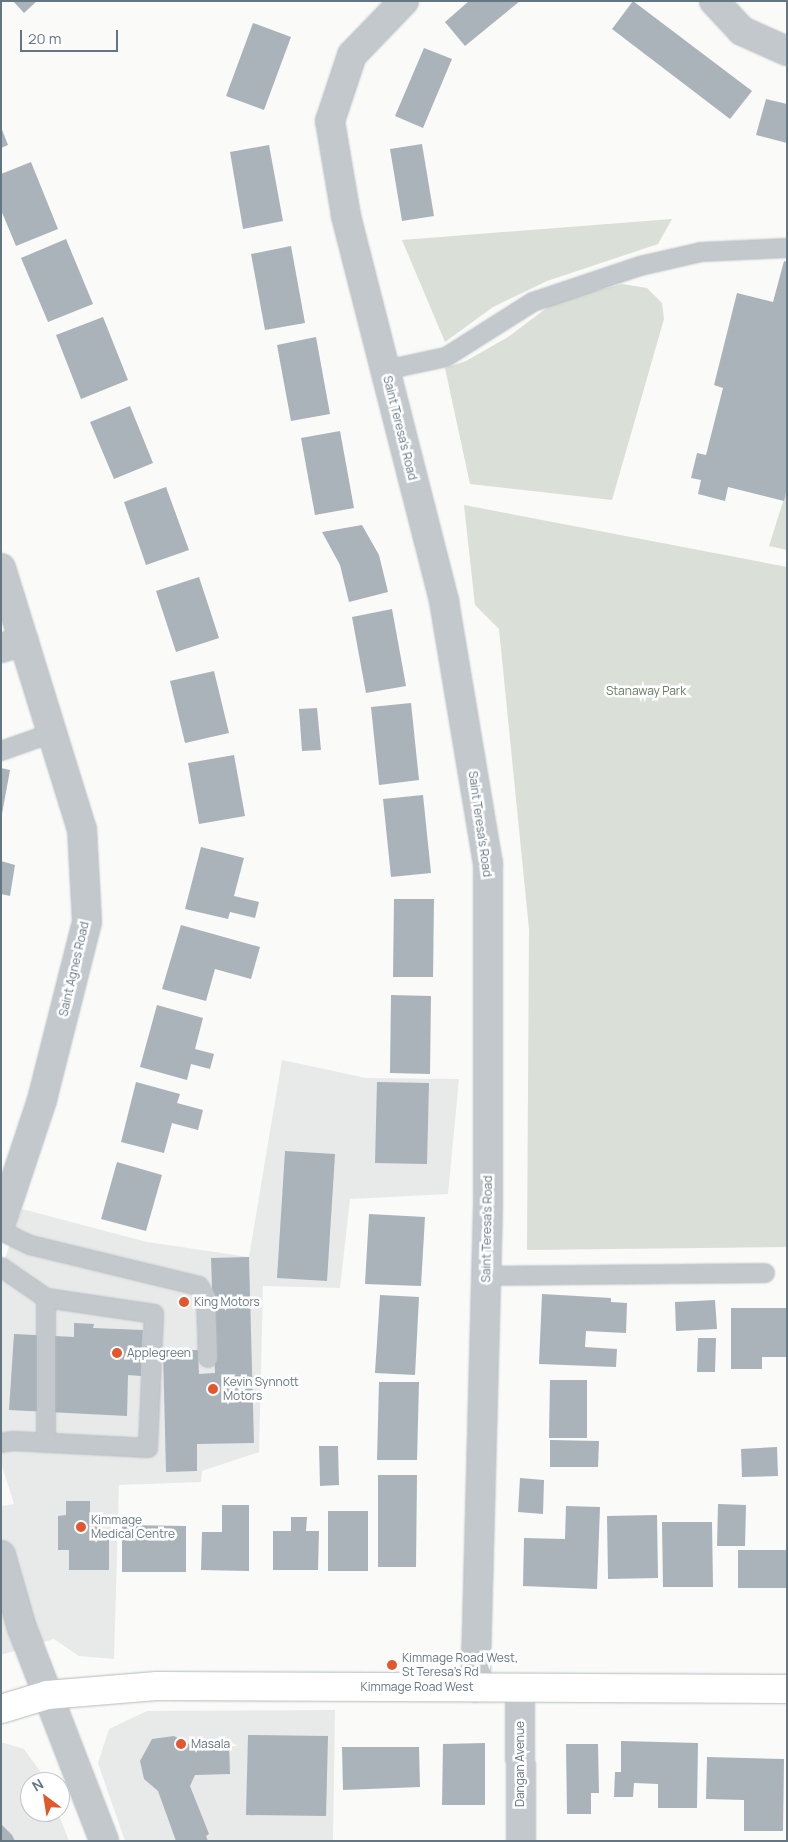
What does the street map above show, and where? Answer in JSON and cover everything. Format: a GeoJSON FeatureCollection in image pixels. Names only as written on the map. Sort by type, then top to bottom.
{"type":"FeatureCollection","features":[{"type":"Feature","properties":{"kind":"main road","name":"Kimmage Road West"},"geometry":{"type":"LineString","coordinates":[[1,1709],[47,1695],[156,1686],[787,1689]]}},
{"type":"Feature","properties":{"kind":"street","name":"Saint Teresa's Road"},"geometry":{"type":"LineString","coordinates":[[404,1],[352,56],[330,121],[346,216],[444,601],[488,863],[486,1276],[475,1688]]}},
{"type":"Feature","properties":{"kind":"street"},"geometry":{"type":"LineString","coordinates":[[714,1],[742,32],[787,51]]}},
{"type":"Feature","properties":{"kind":"street","name":"Saint Agnes Road"},"geometry":{"type":"LineString","coordinates":[[1,568],[13,644],[52,733],[82,828],[87,922],[42,1100],[1,1222]]}},
{"type":"Feature","properties":{"kind":"street"},"geometry":{"type":"LineString","coordinates":[[1,1554],[22,1628],[104,1841]]}},
{"type":"Feature","properties":{"kind":"street","name":"Dangan Avenue"},"geometry":{"type":"LineString","coordinates":[[520,1688],[521,1841]]}},
{"type":"Feature","properties":{"kind":"lane"},"geometry":{"type":"LineString","coordinates":[[385,370],[446,357],[533,302],[640,266],[700,252],[787,248]]}},
{"type":"Feature","properties":{"kind":"lane"},"geometry":{"type":"LineString","coordinates":[[1,750],[52,733]]}},
{"type":"Feature","properties":{"kind":"lane"},"geometry":{"type":"LineString","coordinates":[[1,1231],[30,1245],[199,1286],[206,1297],[208,1358]]}},
{"type":"Feature","properties":{"kind":"lane"},"geometry":{"type":"LineString","coordinates":[[1,1267],[46,1298],[154,1314],[148,1448],[46,1443],[1,1443]]}},
{"type":"Feature","properties":{"kind":"lane"},"geometry":{"type":"LineString","coordinates":[[486,1276],[765,1273]]}},
{"type":"Feature","properties":{"kind":"lane"},"geometry":{"type":"LineString","coordinates":[[46,1298],[46,1443]]}},
{"type":"Feature","properties":{"kind":"shaded area"},"geometry":{"type":"Polygon","coordinates":[[[282,1060],[366,1078],[459,1079],[448,1194],[350,1199],[340,1288],[263,1286],[259,1452],[202,1471],[201,1482],[119,1485],[114,1659],[79,1656],[54,1639],[1,1655],[1,1506],[14,1504],[1,1463],[1,1270],[22,1209],[147,1242],[249,1257],[282,1060]]]}},
{"type":"Feature","properties":{"kind":"shaded area"},"geometry":{"type":"Polygon","coordinates":[[[335,1710],[333,1841],[125,1841],[98,1763],[109,1729],[147,1711],[335,1710]]]}},
{"type":"Feature","properties":{"kind":"shaded area"},"geometry":{"type":"Polygon","coordinates":[[[1,1742],[24,1749],[41,1772],[20,1772],[20,1822],[62,1822],[69,1841],[1,1841],[1,1742]]]}},
{"type":"Feature","properties":{"kind":"green space"},"geometry":{"type":"Polygon","coordinates":[[[672,219],[658,244],[547,281],[493,307],[445,342],[402,240],[672,219]]]}},
{"type":"Feature","properties":{"kind":"green space"},"geometry":{"type":"Polygon","coordinates":[[[622,284],[647,288],[662,303],[664,319],[612,500],[470,484],[445,368],[466,361],[508,337],[556,301],[622,284]]]}},
{"type":"Feature","properties":{"kind":"green space"},"geometry":{"type":"Polygon","coordinates":[[[787,489],[787,550],[769,546],[787,489]]]}},
{"type":"Feature","properties":{"kind":"green space","name":"Stanaway Park"},"geometry":{"type":"Polygon","coordinates":[[[464,505],[787,567],[787,1247],[527,1250],[529,929],[499,629],[475,605],[464,505]]]}},
{"type":"Feature","properties":{"kind":"building"},"geometry":{"type":"Polygon","coordinates":[[[13,1],[37,1],[24,13],[13,1]]]}},
{"type":"Feature","properties":{"kind":"building"},"geometry":{"type":"Polygon","coordinates":[[[469,1],[520,1],[465,46],[445,22],[469,1]]]}},
{"type":"Feature","properties":{"kind":"building"},"geometry":{"type":"Polygon","coordinates":[[[633,1],[752,91],[730,119],[612,29],[633,1]]]}},
{"type":"Feature","properties":{"kind":"building"},"geometry":{"type":"Polygon","coordinates":[[[253,23],[291,37],[264,110],[226,96],[253,23]]]}},
{"type":"Feature","properties":{"kind":"building"},"geometry":{"type":"Polygon","coordinates":[[[424,48],[452,59],[423,128],[395,116],[424,48]]]}},
{"type":"Feature","properties":{"kind":"building"},"geometry":{"type":"Polygon","coordinates":[[[766,99],[787,104],[787,143],[756,135],[766,99]]]}},
{"type":"Feature","properties":{"kind":"building"},"geometry":{"type":"Polygon","coordinates":[[[1,127],[8,145],[1,148],[1,127]]]}},
{"type":"Feature","properties":{"kind":"building"},"geometry":{"type":"Polygon","coordinates":[[[422,144],[434,216],[402,221],[390,149],[422,144]]]}},
{"type":"Feature","properties":{"kind":"building"},"geometry":{"type":"Polygon","coordinates":[[[269,145],[283,221],[243,229],[230,152],[269,145]]]}},
{"type":"Feature","properties":{"kind":"building"},"geometry":{"type":"Polygon","coordinates":[[[31,162],[58,229],[16,246],[1,210],[1,174],[31,162]]]}},
{"type":"Feature","properties":{"kind":"building"},"geometry":{"type":"Polygon","coordinates":[[[66,239],[93,304],[48,322],[21,258],[66,239]]]}},
{"type":"Feature","properties":{"kind":"building"},"geometry":{"type":"Polygon","coordinates":[[[291,246],[305,323],[265,330],[251,254],[291,246]]]}},
{"type":"Feature","properties":{"kind":"building"},"geometry":{"type":"Polygon","coordinates":[[[784,261],[787,262],[787,489],[784,501],[728,487],[725,501],[698,494],[701,480],[691,478],[697,453],[706,455],[723,388],[714,385],[737,293],[773,302],[784,261]]]}},
{"type":"Feature","properties":{"kind":"building"},"geometry":{"type":"Polygon","coordinates":[[[103,317],[128,380],[81,399],[56,335],[103,317]]]}},
{"type":"Feature","properties":{"kind":"building"},"geometry":{"type":"Polygon","coordinates":[[[316,337],[330,414],[291,421],[277,345],[316,337]]]}},
{"type":"Feature","properties":{"kind":"building"},"geometry":{"type":"Polygon","coordinates":[[[130,406],[153,463],[114,479],[90,422],[130,406]]]}},
{"type":"Feature","properties":{"kind":"building"},"geometry":{"type":"Polygon","coordinates":[[[340,431],[354,508],[315,515],[301,438],[340,431]]]}},
{"type":"Feature","properties":{"kind":"building"},"geometry":{"type":"Polygon","coordinates":[[[166,487],[189,550],[146,565],[124,502],[166,487]]]}},
{"type":"Feature","properties":{"kind":"building"},"geometry":{"type":"Polygon","coordinates":[[[362,525],[379,555],[388,592],[349,602],[340,565],[322,532],[362,525]]]}},
{"type":"Feature","properties":{"kind":"building"},"geometry":{"type":"Polygon","coordinates":[[[199,577],[219,638],[176,652],[156,591],[199,577]]]}},
{"type":"Feature","properties":{"kind":"building"},"geometry":{"type":"Polygon","coordinates":[[[392,609],[406,686],[366,693],[352,617],[392,609]]]}},
{"type":"Feature","properties":{"kind":"building"},"geometry":{"type":"Polygon","coordinates":[[[214,671],[229,733],[185,743],[170,681],[214,671]]]}},
{"type":"Feature","properties":{"kind":"building"},"geometry":{"type":"Polygon","coordinates":[[[411,703],[419,780],[379,785],[371,707],[411,703]]]}},
{"type":"Feature","properties":{"kind":"building"},"geometry":{"type":"Polygon","coordinates":[[[317,708],[321,750],[302,751],[299,709],[317,708]]]}},
{"type":"Feature","properties":{"kind":"building"},"geometry":{"type":"Polygon","coordinates":[[[234,755],[245,816],[199,824],[188,763],[234,755]]]}},
{"type":"Feature","properties":{"kind":"building"},"geometry":{"type":"Polygon","coordinates":[[[1,768],[10,770],[2,814],[1,814],[1,768]]]}},
{"type":"Feature","properties":{"kind":"building"},"geometry":{"type":"Polygon","coordinates":[[[423,795],[431,873],[391,877],[383,799],[423,795]]]}},
{"type":"Feature","properties":{"kind":"building"},"geometry":{"type":"Polygon","coordinates":[[[201,847],[244,858],[234,896],[259,902],[255,918],[230,912],[228,919],[185,909],[201,847]]]}},
{"type":"Feature","properties":{"kind":"building"},"geometry":{"type":"Polygon","coordinates":[[[1,861],[15,865],[10,896],[1,894],[1,861]]]}},
{"type":"Feature","properties":{"kind":"building"},"geometry":{"type":"Polygon","coordinates":[[[394,899],[434,899],[433,977],[393,977],[394,899]]]}},
{"type":"Feature","properties":{"kind":"building"},"geometry":{"type":"Polygon","coordinates":[[[181,925],[260,947],[251,979],[215,969],[206,1001],[162,989],[181,925]]]}},
{"type":"Feature","properties":{"kind":"building"},"geometry":{"type":"Polygon","coordinates":[[[391,995],[431,996],[430,1074],[390,1073],[391,995]]]}},
{"type":"Feature","properties":{"kind":"building"},"geometry":{"type":"Polygon","coordinates":[[[157,1005],[203,1018],[195,1049],[214,1054],[210,1069],[191,1064],[187,1080],[140,1067],[157,1005]]]}},
{"type":"Feature","properties":{"kind":"building"},"geometry":{"type":"Polygon","coordinates":[[[136,1082],[180,1094],[177,1103],[203,1110],[198,1130],[172,1123],[164,1153],[121,1142],[136,1082]]]}},
{"type":"Feature","properties":{"kind":"building"},"geometry":{"type":"Polygon","coordinates":[[[377,1082],[429,1083],[427,1164],[375,1163],[377,1082]]]}},
{"type":"Feature","properties":{"kind":"building"},"geometry":{"type":"Polygon","coordinates":[[[285,1151],[335,1154],[327,1281],[277,1278],[285,1151]]]}},
{"type":"Feature","properties":{"kind":"building"},"geometry":{"type":"Polygon","coordinates":[[[117,1162],[162,1175],[146,1231],[101,1219],[117,1162]]]}},
{"type":"Feature","properties":{"kind":"building"},"geometry":{"type":"Polygon","coordinates":[[[369,1214],[425,1217],[421,1286],[365,1284],[369,1214]]]}},
{"type":"Feature","properties":{"kind":"building"},"geometry":{"type":"Polygon","coordinates":[[[249,1257],[254,1443],[197,1444],[197,1471],[166,1472],[163,1351],[198,1350],[199,1374],[215,1373],[211,1258],[249,1257]]]}},
{"type":"Feature","properties":{"kind":"building"},"geometry":{"type":"Polygon","coordinates":[[[542,1294],[611,1298],[611,1302],[627,1303],[626,1333],[586,1331],[585,1347],[617,1349],[616,1367],[539,1364],[542,1294]]]}},
{"type":"Feature","properties":{"kind":"building"},"geometry":{"type":"Polygon","coordinates":[[[380,1295],[419,1297],[415,1375],[375,1373],[380,1295]]]}},
{"type":"Feature","properties":{"kind":"building"},"geometry":{"type":"Polygon","coordinates":[[[715,1300],[717,1329],[676,1331],[675,1302],[715,1300]]]}},
{"type":"Feature","properties":{"kind":"building"},"geometry":{"type":"Polygon","coordinates":[[[731,1308],[787,1308],[787,1357],[762,1357],[762,1369],[731,1369],[731,1308]]]}},
{"type":"Feature","properties":{"kind":"building","name":"Applegreen"},"geometry":{"type":"Polygon","coordinates":[[[74,1323],[94,1324],[93,1328],[143,1330],[141,1376],[128,1375],[127,1416],[9,1410],[14,1334],[74,1337],[74,1323]]]}},
{"type":"Feature","properties":{"kind":"building"},"geometry":{"type":"Polygon","coordinates":[[[698,1338],[716,1338],[715,1372],[697,1372],[698,1338]]]}},
{"type":"Feature","properties":{"kind":"building"},"geometry":{"type":"Polygon","coordinates":[[[550,1380],[587,1380],[587,1438],[549,1438],[550,1380]]]}},
{"type":"Feature","properties":{"kind":"building"},"geometry":{"type":"Polygon","coordinates":[[[379,1382],[419,1382],[417,1460],[377,1460],[379,1382]]]}},
{"type":"Feature","properties":{"kind":"building"},"geometry":{"type":"Polygon","coordinates":[[[550,1440],[599,1441],[598,1467],[550,1467],[550,1440]]]}},
{"type":"Feature","properties":{"kind":"building"},"geometry":{"type":"Polygon","coordinates":[[[319,1446],[338,1446],[339,1485],[320,1486],[319,1446]]]}},
{"type":"Feature","properties":{"kind":"building"},"geometry":{"type":"Polygon","coordinates":[[[777,1447],[778,1476],[742,1477],[741,1449],[777,1447]]]}},
{"type":"Feature","properties":{"kind":"building"},"geometry":{"type":"Polygon","coordinates":[[[378,1475],[417,1475],[416,1567],[378,1567],[378,1475]]]}},
{"type":"Feature","properties":{"kind":"building"},"geometry":{"type":"Polygon","coordinates":[[[520,1478],[544,1480],[543,1514],[518,1512],[520,1478]]]}},
{"type":"Feature","properties":{"kind":"building","name":"Kimmage Medical Centre"},"geometry":{"type":"Polygon","coordinates":[[[66,1501],[90,1501],[90,1517],[103,1517],[103,1537],[109,1537],[109,1570],[69,1570],[69,1550],[58,1550],[58,1516],[66,1515],[66,1501]]]}},
{"type":"Feature","properties":{"kind":"building"},"geometry":{"type":"Polygon","coordinates":[[[718,1504],[746,1505],[745,1546],[717,1546],[718,1504]]]}},
{"type":"Feature","properties":{"kind":"building"},"geometry":{"type":"Polygon","coordinates":[[[222,1505],[249,1505],[249,1571],[201,1570],[202,1532],[222,1532],[222,1505]]]}},
{"type":"Feature","properties":{"kind":"building"},"geometry":{"type":"Polygon","coordinates":[[[566,1506],[600,1507],[597,1589],[523,1586],[524,1538],[565,1539],[566,1506]]]}},
{"type":"Feature","properties":{"kind":"building"},"geometry":{"type":"Polygon","coordinates":[[[328,1511],[368,1511],[368,1571],[328,1571],[328,1511]]]}},
{"type":"Feature","properties":{"kind":"building"},"geometry":{"type":"Polygon","coordinates":[[[657,1515],[658,1578],[608,1579],[607,1516],[657,1515]]]}},
{"type":"Feature","properties":{"kind":"building"},"geometry":{"type":"Polygon","coordinates":[[[291,1517],[307,1517],[306,1531],[319,1531],[318,1570],[273,1570],[273,1531],[291,1531],[291,1517]]]}},
{"type":"Feature","properties":{"kind":"building"},"geometry":{"type":"Polygon","coordinates":[[[662,1522],[712,1522],[713,1587],[663,1587],[662,1522]]]}},
{"type":"Feature","properties":{"kind":"building"},"geometry":{"type":"Polygon","coordinates":[[[122,1525],[186,1526],[186,1572],[122,1572],[122,1525]]]}},
{"type":"Feature","properties":{"kind":"building"},"geometry":{"type":"Polygon","coordinates":[[[738,1550],[787,1550],[787,1588],[738,1588],[738,1550]]]}},
{"type":"Feature","properties":{"kind":"building"},"geometry":{"type":"Polygon","coordinates":[[[248,1735],[328,1736],[326,1816],[246,1815],[248,1735]]]}},
{"type":"Feature","properties":{"kind":"building"},"geometry":{"type":"Polygon","coordinates":[[[174,1736],[189,1744],[229,1742],[230,1774],[195,1775],[190,1786],[209,1834],[206,1836],[208,1841],[176,1841],[158,1791],[144,1779],[140,1761],[152,1739],[174,1736]]]}},
{"type":"Feature","properties":{"kind":"building"},"geometry":{"type":"Polygon","coordinates":[[[621,1741],[698,1743],[697,1808],[658,1808],[658,1784],[634,1783],[633,1797],[614,1797],[615,1772],[621,1772],[621,1741]]]}},
{"type":"Feature","properties":{"kind":"building"},"geometry":{"type":"Polygon","coordinates":[[[485,1743],[485,1805],[442,1805],[443,1744],[485,1743]]]}},
{"type":"Feature","properties":{"kind":"building"},"geometry":{"type":"Polygon","coordinates":[[[566,1744],[598,1744],[599,1793],[591,1793],[591,1814],[567,1814],[566,1744]]]}},
{"type":"Feature","properties":{"kind":"building"},"geometry":{"type":"Polygon","coordinates":[[[342,1747],[419,1747],[420,1787],[343,1790],[342,1747]]]}},
{"type":"Feature","properties":{"kind":"building"},"geometry":{"type":"Polygon","coordinates":[[[707,1757],[784,1759],[783,1831],[744,1831],[744,1800],[706,1799],[707,1757]]]}},
{"type":"Feature","properties":{"kind":"building"},"geometry":{"type":"Polygon","coordinates":[[[1,1824],[12,1835],[15,1841],[1,1841],[1,1824]]]}},
{"type":"Feature","properties":{"kind":"place","name":"King Motors"},"geometry":{"type":"Point","coordinates":[184,1302]}},
{"type":"Feature","properties":{"kind":"place","name":"Applegreen"},"geometry":{"type":"Point","coordinates":[117,1353]}},
{"type":"Feature","properties":{"kind":"place","name":"Kevin Synnott Motors"},"geometry":{"type":"Point","coordinates":[213,1389]}},
{"type":"Feature","properties":{"kind":"place","name":"Kimmage Medical Centre"},"geometry":{"type":"Point","coordinates":[81,1527]}},
{"type":"Feature","properties":{"kind":"place","name":"Kimmage Road West, St Teresa's Rd"},"geometry":{"type":"Point","coordinates":[392,1665]}},
{"type":"Feature","properties":{"kind":"place","name":"Masala"},"geometry":{"type":"Point","coordinates":[181,1744]}}]}
